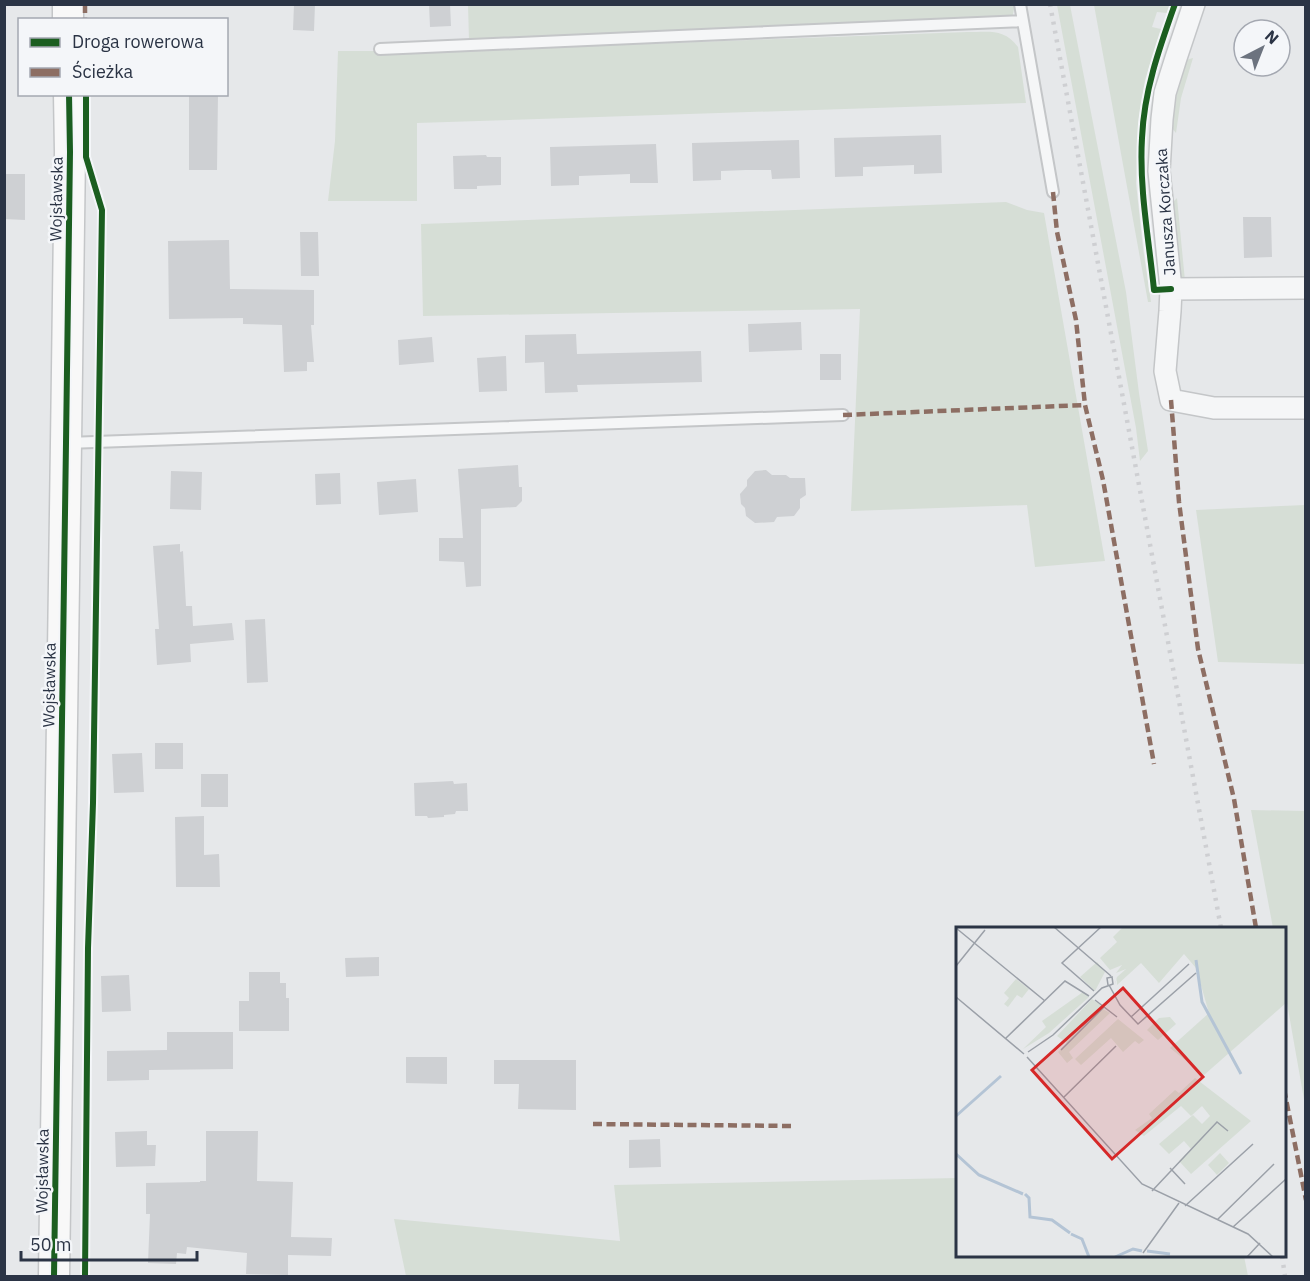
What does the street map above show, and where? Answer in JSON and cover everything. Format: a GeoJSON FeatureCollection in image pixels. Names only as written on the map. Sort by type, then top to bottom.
{"type":"FeatureCollection","features":[{"type":"Feature","properties":{"kind":"street","name":"Janusza Korczaka"},"geometry":{"type":"LineString","coordinates":[[1194,4],[1165,93],[1162,119],[1159,171],[1171,289],[1305,288]]}},
{"type":"Feature","properties":{"kind":"street","name":"Wojsławska"},"geometry":{"type":"LineString","coordinates":[[54,1276],[69,96]]}},
{"type":"Feature","properties":{"kind":"street"},"geometry":{"type":"LineString","coordinates":[[1171,289],[1165,371],[1171,400],[1214,408],[1305,408]]}},
{"type":"Feature","properties":{"kind":"lane"},"geometry":{"type":"LineString","coordinates":[[1020,4],[1053,192]]}},
{"type":"Feature","properties":{"kind":"lane"},"geometry":{"type":"LineString","coordinates":[[380,49],[1023,21]]}},
{"type":"Feature","properties":{"kind":"lane"},"geometry":{"type":"LineString","coordinates":[[66,442],[843,415]]}},
{"type":"Feature","properties":{"kind":"shaded area"},"geometry":{"type":"Polygon","coordinates":[[[468,5],[1015,5],[1012,18],[469,40],[468,5]]]}},
{"type":"Feature","properties":{"kind":"shaded area"},"geometry":{"type":"Polygon","coordinates":[[[1057,5],[1070,5],[1126,292],[1148,451],[1140,461],[1136,428],[1057,5]]]}},
{"type":"Feature","properties":{"kind":"shaded area"},"geometry":{"type":"Polygon","coordinates":[[[1094,5],[1170,5],[1167,13],[1157,12],[1152,27],[1161,29],[1145,80],[1139,117],[1136,183],[1151,302],[1148,302],[1094,5]]]}},
{"type":"Feature","properties":{"kind":"shaded area"},"geometry":{"type":"Polygon","coordinates":[[[996,32],[1013,41],[1018,47],[1026,103],[417,123],[417,201],[328,201],[335,141],[338,51],[454,51],[996,32]]]}},
{"type":"Feature","properties":{"kind":"shaded area"},"geometry":{"type":"Polygon","coordinates":[[[1193,58],[1181,98],[1176,133],[1171,127],[1177,93],[1186,60],[1193,58]]]}},
{"type":"Feature","properties":{"kind":"shaded area"},"geometry":{"type":"Polygon","coordinates":[[[1177,198],[1185,281],[1179,275],[1173,202],[1177,198]]]}},
{"type":"Feature","properties":{"kind":"shaded area"},"geometry":{"type":"Polygon","coordinates":[[[1006,202],[1027,210],[1044,213],[1105,561],[1035,567],[1027,505],[851,511],[860,309],[423,316],[421,224],[1006,202]]]}},
{"type":"Feature","properties":{"kind":"shaded area"},"geometry":{"type":"Polygon","coordinates":[[[1305,505],[1305,664],[1218,662],[1196,510],[1305,505]]]}},
{"type":"Feature","properties":{"kind":"shaded area"},"geometry":{"type":"Polygon","coordinates":[[[1251,810],[1305,811],[1305,1105],[1286,998],[1286,927],[1273,927],[1251,810]]]}},
{"type":"Feature","properties":{"kind":"shaded area"},"geometry":{"type":"Polygon","coordinates":[[[956,1178],[956,1257],[1244,1257],[1248,1276],[406,1276],[394,1219],[620,1241],[614,1185],[956,1178]]]}},
{"type":"Feature","properties":{"kind":"building"},"geometry":{"type":"Polygon","coordinates":[[[294,4],[315,4],[314,31],[293,30],[294,4]]]}},
{"type":"Feature","properties":{"kind":"building"},"geometry":{"type":"Polygon","coordinates":[[[429,4],[450,4],[451,26],[430,27],[429,4]]]}},
{"type":"Feature","properties":{"kind":"building"},"geometry":{"type":"Polygon","coordinates":[[[189,96],[218,96],[217,170],[189,170],[189,96]]]}},
{"type":"Feature","properties":{"kind":"building"},"geometry":{"type":"Polygon","coordinates":[[[941,135],[942,173],[914,174],[914,165],[863,167],[863,176],[835,177],[834,138],[941,135]]]}},
{"type":"Feature","properties":{"kind":"building"},"geometry":{"type":"Polygon","coordinates":[[[799,140],[800,178],[772,179],[771,170],[746,170],[721,171],[721,180],[693,181],[692,143],[799,140]]]}},
{"type":"Feature","properties":{"kind":"building"},"geometry":{"type":"Polygon","coordinates":[[[656,144],[658,183],[630,183],[630,174],[579,176],[579,185],[551,186],[550,147],[656,144]]]}},
{"type":"Feature","properties":{"kind":"building"},"geometry":{"type":"Polygon","coordinates":[[[486,155],[487,157],[501,157],[501,185],[477,186],[477,189],[454,189],[453,156],[486,155]]]}},
{"type":"Feature","properties":{"kind":"building"},"geometry":{"type":"Polygon","coordinates":[[[4,174],[25,174],[25,220],[4,219],[4,174]]]}},
{"type":"Feature","properties":{"kind":"building"},"geometry":{"type":"Polygon","coordinates":[[[1243,217],[1271,217],[1272,257],[1244,258],[1243,217]]]}},
{"type":"Feature","properties":{"kind":"building"},"geometry":{"type":"Polygon","coordinates":[[[300,232],[318,232],[319,276],[301,276],[300,232]]]}},
{"type":"Feature","properties":{"kind":"building"},"geometry":{"type":"Polygon","coordinates":[[[229,240],[230,289],[314,290],[314,325],[311,325],[314,362],[307,362],[307,371],[284,372],[282,325],[243,324],[243,318],[169,319],[168,241],[229,240]]]}},
{"type":"Feature","properties":{"kind":"building"},"geometry":{"type":"Polygon","coordinates":[[[801,322],[802,350],[749,352],[748,324],[801,322]]]}},
{"type":"Feature","properties":{"kind":"building"},"geometry":{"type":"Polygon","coordinates":[[[576,334],[577,354],[701,351],[702,382],[577,385],[578,392],[545,393],[544,362],[525,363],[525,335],[576,334]]]}},
{"type":"Feature","properties":{"kind":"building"},"geometry":{"type":"Polygon","coordinates":[[[432,337],[434,362],[399,365],[398,340],[432,337]]]}},
{"type":"Feature","properties":{"kind":"building"},"geometry":{"type":"Polygon","coordinates":[[[820,354],[841,354],[841,380],[820,380],[820,354]]]}},
{"type":"Feature","properties":{"kind":"building"},"geometry":{"type":"Polygon","coordinates":[[[506,356],[507,391],[479,392],[477,358],[506,356]]]}},
{"type":"Feature","properties":{"kind":"building"},"geometry":{"type":"Polygon","coordinates":[[[518,465],[522,501],[516,507],[481,509],[481,586],[466,587],[464,562],[439,561],[439,538],[463,538],[458,469],[518,465]]]}},
{"type":"Feature","properties":{"kind":"building"},"geometry":{"type":"Polygon","coordinates":[[[766,470],[772,475],[805,478],[806,495],[800,499],[800,508],[794,516],[777,517],[774,522],[755,523],[746,516],[740,494],[755,471],[766,470]]]}},
{"type":"Feature","properties":{"kind":"building"},"geometry":{"type":"Polygon","coordinates":[[[171,471],[202,472],[201,510],[170,509],[171,471]]]}},
{"type":"Feature","properties":{"kind":"building"},"geometry":{"type":"Polygon","coordinates":[[[340,473],[341,504],[316,505],[315,474],[340,473]]]}},
{"type":"Feature","properties":{"kind":"building"},"geometry":{"type":"Polygon","coordinates":[[[416,479],[418,512],[379,515],[377,482],[416,479]]]}},
{"type":"Feature","properties":{"kind":"building"},"geometry":{"type":"Polygon","coordinates":[[[180,544],[180,552],[183,551],[186,606],[192,606],[193,626],[232,623],[234,640],[190,644],[191,662],[157,665],[155,629],[159,629],[153,546],[180,544]]]}},
{"type":"Feature","properties":{"kind":"building"},"geometry":{"type":"Polygon","coordinates":[[[265,619],[268,682],[247,683],[245,620],[265,619]]]}},
{"type":"Feature","properties":{"kind":"building"},"geometry":{"type":"Polygon","coordinates":[[[155,743],[183,743],[183,769],[155,769],[155,743]]]}},
{"type":"Feature","properties":{"kind":"building"},"geometry":{"type":"Polygon","coordinates":[[[142,753],[144,792],[114,793],[112,754],[142,753]]]}},
{"type":"Feature","properties":{"kind":"building"},"geometry":{"type":"Polygon","coordinates":[[[201,774],[228,774],[228,807],[201,807],[201,774]]]}},
{"type":"Feature","properties":{"kind":"building"},"geometry":{"type":"Polygon","coordinates":[[[453,781],[454,784],[467,783],[468,811],[456,811],[455,814],[444,815],[444,817],[415,816],[414,783],[453,781]]]}},
{"type":"Feature","properties":{"kind":"building"},"geometry":{"type":"Polygon","coordinates":[[[204,816],[204,855],[219,854],[220,887],[176,887],[175,817],[204,816]]]}},
{"type":"Feature","properties":{"kind":"building"},"geometry":{"type":"Polygon","coordinates":[[[379,957],[379,976],[346,977],[345,958],[379,957]]]}},
{"type":"Feature","properties":{"kind":"building"},"geometry":{"type":"Polygon","coordinates":[[[249,972],[280,972],[280,983],[286,983],[286,998],[289,998],[289,1031],[239,1031],[239,1001],[249,1001],[249,972]]]}},
{"type":"Feature","properties":{"kind":"building"},"geometry":{"type":"Polygon","coordinates":[[[129,975],[131,1011],[102,1012],[101,976],[129,975]]]}},
{"type":"Feature","properties":{"kind":"building"},"geometry":{"type":"Polygon","coordinates":[[[167,1032],[233,1032],[233,1069],[149,1070],[149,1080],[107,1081],[107,1051],[167,1050],[167,1032]]]}},
{"type":"Feature","properties":{"kind":"building"},"geometry":{"type":"Polygon","coordinates":[[[406,1057],[447,1057],[447,1084],[406,1083],[406,1057]]]}},
{"type":"Feature","properties":{"kind":"building"},"geometry":{"type":"Polygon","coordinates":[[[494,1060],[576,1060],[576,1110],[518,1109],[519,1084],[494,1084],[494,1060]]]}},
{"type":"Feature","properties":{"kind":"building"},"geometry":{"type":"Polygon","coordinates":[[[147,1131],[147,1145],[156,1145],[155,1166],[116,1167],[115,1132],[147,1131]]]}},
{"type":"Feature","properties":{"kind":"building"},"geometry":{"type":"Polygon","coordinates":[[[206,1131],[258,1131],[257,1181],[293,1182],[291,1237],[332,1238],[331,1256],[288,1255],[288,1275],[246,1274],[247,1253],[187,1247],[186,1254],[177,1253],[176,1264],[148,1263],[150,1214],[146,1214],[146,1183],[206,1181],[206,1131]]]}},
{"type":"Feature","properties":{"kind":"building"},"geometry":{"type":"Polygon","coordinates":[[[660,1139],[661,1167],[629,1168],[629,1140],[660,1139]]]}},
{"type":"Feature","properties":{"kind":"railway"},"geometry":{"type":"LineString","coordinates":[[1050,4],[1221,927]]}},
{"type":"Feature","properties":{"kind":"railway"},"geometry":{"type":"LineString","coordinates":[[1282,1257],[1285,1276]]}},
{"type":"Feature","properties":{"kind":"marked path"},"geometry":{"type":"LineString","coordinates":[[85,4],[85,18]]}},
{"type":"Feature","properties":{"kind":"marked path"},"geometry":{"type":"LineString","coordinates":[[1053,192],[1057,232],[1076,320],[1085,405],[1103,480],[1154,764]]}},
{"type":"Feature","properties":{"kind":"marked path"},"geometry":{"type":"LineString","coordinates":[[1171,400],[1179,502],[1198,649],[1234,799],[1256,927]]}},
{"type":"Feature","properties":{"kind":"marked path"},"geometry":{"type":"LineString","coordinates":[[843,415],[1085,405]]}},
{"type":"Feature","properties":{"kind":"marked path"},"geometry":{"type":"LineString","coordinates":[[1286,1099],[1306,1200]]}},
{"type":"Feature","properties":{"kind":"marked path"},"geometry":{"type":"LineString","coordinates":[[593,1124],[793,1126]]}},
{"type":"Feature","properties":{"kind":"cycle path"},"geometry":{"type":"LineString","coordinates":[[1171,289],[1154,290],[1141,157],[1143,121],[1149,87],[1175,4]]}},
{"type":"Feature","properties":{"kind":"cycle path"},"geometry":{"type":"LineString","coordinates":[[54,1276],[69,96]]}},
{"type":"Feature","properties":{"kind":"cycle path"},"geometry":{"type":"LineString","coordinates":[[85,1276],[88,948],[93,803],[102,210],[86,157],[86,96]]}}]}
